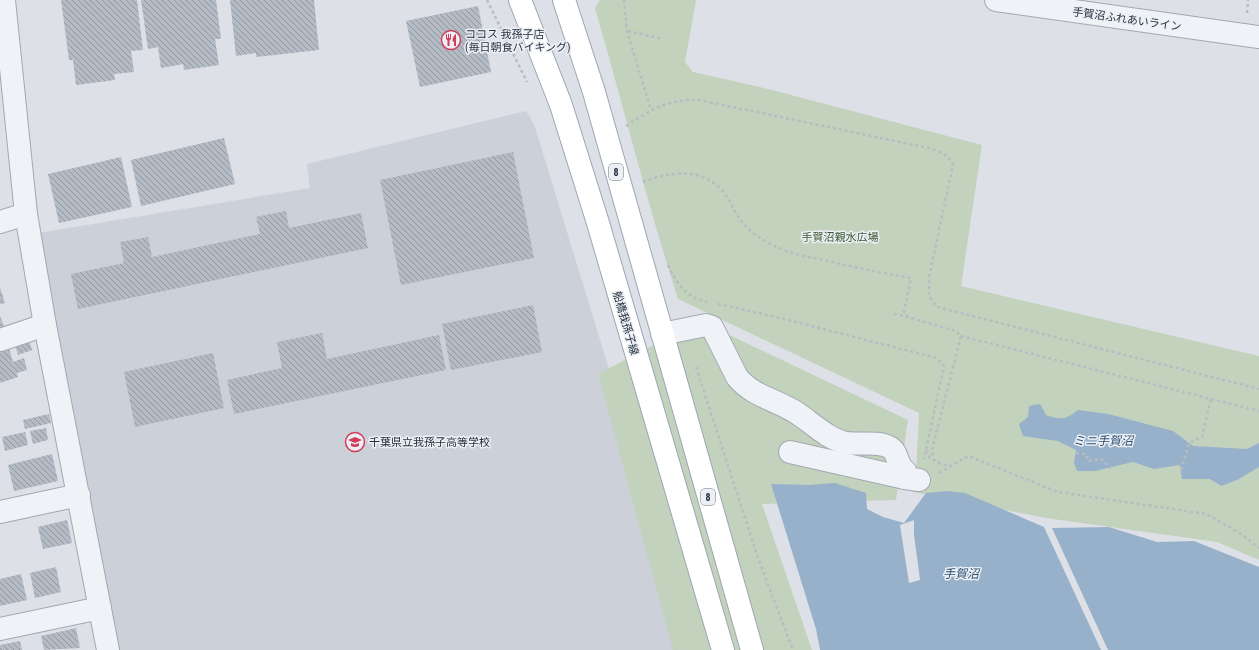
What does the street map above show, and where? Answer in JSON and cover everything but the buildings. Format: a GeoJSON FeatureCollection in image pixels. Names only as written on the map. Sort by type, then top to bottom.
{"type":"FeatureCollection","features":[{"type":"Feature","properties":{"kind":"main road","name":"船橋我孫子線"},"geometry":{"type":"LineString","coordinates":[[520,0],[561,105],[723,650]]}},
{"type":"Feature","properties":{"kind":"main road","name":"8"},"geometry":{"type":"LineString","coordinates":[[564,0],[594,92],[752,650]]}},
{"type":"Feature","properties":{"kind":"street"},"geometry":{"type":"LineString","coordinates":[[4,0],[6,97],[45,325],[108,650]]}},
{"type":"Feature","properties":{"kind":"street","name":"手賀沼ふれあいライン"},"geometry":{"type":"LineString","coordinates":[[996,0],[1259,37]]}},
{"type":"Feature","properties":{"kind":"street"},"geometry":{"type":"LineString","coordinates":[[0,222],[26,214]]}},
{"type":"Feature","properties":{"kind":"street"},"geometry":{"type":"LineString","coordinates":[[0,340],[45,325]]}},
{"type":"Feature","properties":{"kind":"street"},"geometry":{"type":"LineString","coordinates":[[663,340],[706,325],[712,327],[737,377],[742,383],[758,394],[796,412],[821,430],[845,442],[883,445],[890,447],[896,455],[898,465],[912,479]]}},
{"type":"Feature","properties":{"kind":"street"},"geometry":{"type":"LineString","coordinates":[[790,452],[912,479]]}},
{"type":"Feature","properties":{"kind":"street"},"geometry":{"type":"LineString","coordinates":[[0,512],[79,495]]}},
{"type":"Feature","properties":{"kind":"street"},"geometry":{"type":"LineString","coordinates":[[0,629],[100,608]]}},
{"type":"Feature","properties":{"kind":"path"},"geometry":{"type":"LineString","coordinates":[[624,0],[627,31],[651,110]]}},
{"type":"Feature","properties":{"kind":"path"},"geometry":{"type":"LineString","coordinates":[[627,31],[663,39]]}},
{"type":"Feature","properties":{"kind":"path"},"geometry":{"type":"LineString","coordinates":[[620,130],[651,110],[671,102],[682,100],[699,100],[906,144],[941,153],[949,157],[953,165],[929,277],[929,296],[937,307],[1259,389]]}},
{"type":"Feature","properties":{"kind":"path"},"geometry":{"type":"LineString","coordinates":[[637,185],[660,175],[675,173],[702,176],[716,184],[726,195],[742,223],[752,233],[767,242],[792,253],[911,278],[904,311],[908,317]]}},
{"type":"Feature","properties":{"kind":"path"},"geometry":{"type":"LineString","coordinates":[[665,261],[676,282],[684,292],[699,300],[776,317],[937,358],[944,366],[926,449],[912,479],[930,481],[949,466],[968,456],[1058,492],[1206,514],[1240,534],[1259,548]]}},
{"type":"Feature","properties":{"kind":"path"},"geometry":{"type":"LineString","coordinates":[[894,314],[956,331],[961,336],[1259,411]]}},
{"type":"Feature","properties":{"kind":"path"},"geometry":{"type":"LineString","coordinates":[[934,460],[932,450],[961,336]]}},
{"type":"Feature","properties":{"kind":"path"},"geometry":{"type":"LineString","coordinates":[[693,361],[700,374],[758,558],[793,650]]}},
{"type":"Feature","properties":{"kind":"path"},"geometry":{"type":"LineString","coordinates":[[1181,470],[1189,443],[1202,437],[1211,399]]}},
{"type":"Feature","properties":{"kind":"path"},"geometry":{"type":"LineString","coordinates":[[926,449],[930,458],[939,464],[949,466]]}},
{"type":"Feature","properties":{"kind":"path"},"geometry":{"type":"LineString","coordinates":[[1076,453],[1086,454],[1088,461],[1101,459],[1111,468]]}},
{"type":"Feature","properties":{"kind":"shaded area","name":"千葉県立我孫子高等学校"},"geometry":{"type":"Polygon","coordinates":[[[526,111],[534,124],[695,650],[117,650],[39,233],[310,188],[307,164],[526,111]]]}},
{"type":"Feature","properties":{"kind":"green space","name":"手賀沼親水広場"},"geometry":{"type":"Polygon","coordinates":[[[600,0],[696,0],[685,62],[693,72],[768,89],[982,145],[961,286],[1259,356],[1259,560],[1217,542],[1046,518],[913,492],[916,474],[919,413],[678,299],[645,190],[595,8],[600,0]]]}},
{"type":"Feature","properties":{"kind":"green space"},"geometry":{"type":"Polygon","coordinates":[[[700,321],[908,420],[896,500],[762,504],[812,650],[673,650],[598,374],[700,321]]]}},
{"type":"Feature","properties":{"kind":"water","name":"ミニ手賀沼"},"geometry":{"type":"Polygon","coordinates":[[[1040,404],[1046,415],[1051,417],[1063,418],[1070,416],[1078,410],[1108,414],[1173,431],[1193,446],[1247,449],[1259,443],[1259,467],[1237,480],[1221,486],[1210,479],[1182,479],[1180,465],[1154,469],[1133,462],[1095,471],[1077,471],[1074,463],[1076,450],[1058,441],[1023,436],[1019,424],[1028,417],[1029,406],[1040,404]]]}},
{"type":"Feature","properties":{"kind":"water","name":"手賀沼"},"geometry":{"type":"Polygon","coordinates":[[[835,483],[866,493],[867,509],[883,517],[904,523],[926,493],[947,491],[965,493],[1044,527],[1101,650],[820,650],[816,629],[771,484],[808,485],[835,483]]]}},
{"type":"Feature","properties":{"kind":"water"},"geometry":{"type":"Polygon","coordinates":[[[1109,527],[1157,542],[1194,541],[1259,567],[1259,650],[1108,650],[1052,528],[1109,527]]]}},
{"type":"Feature","properties":{"kind":"pier"},"geometry":{"type":"Polygon","coordinates":[[[914,520],[914,535],[920,580],[909,583],[900,525],[914,520]]]}},
{"type":"Feature","properties":{"kind":"place","name":"ココス 我孫子店 (毎日朝食バイキング)"},"geometry":{"type":"Point","coordinates":[451,40]}},
{"type":"Feature","properties":{"kind":"place","name":"千葉県立我孫子高等学校"},"geometry":{"type":"Point","coordinates":[355,442]}}]}
